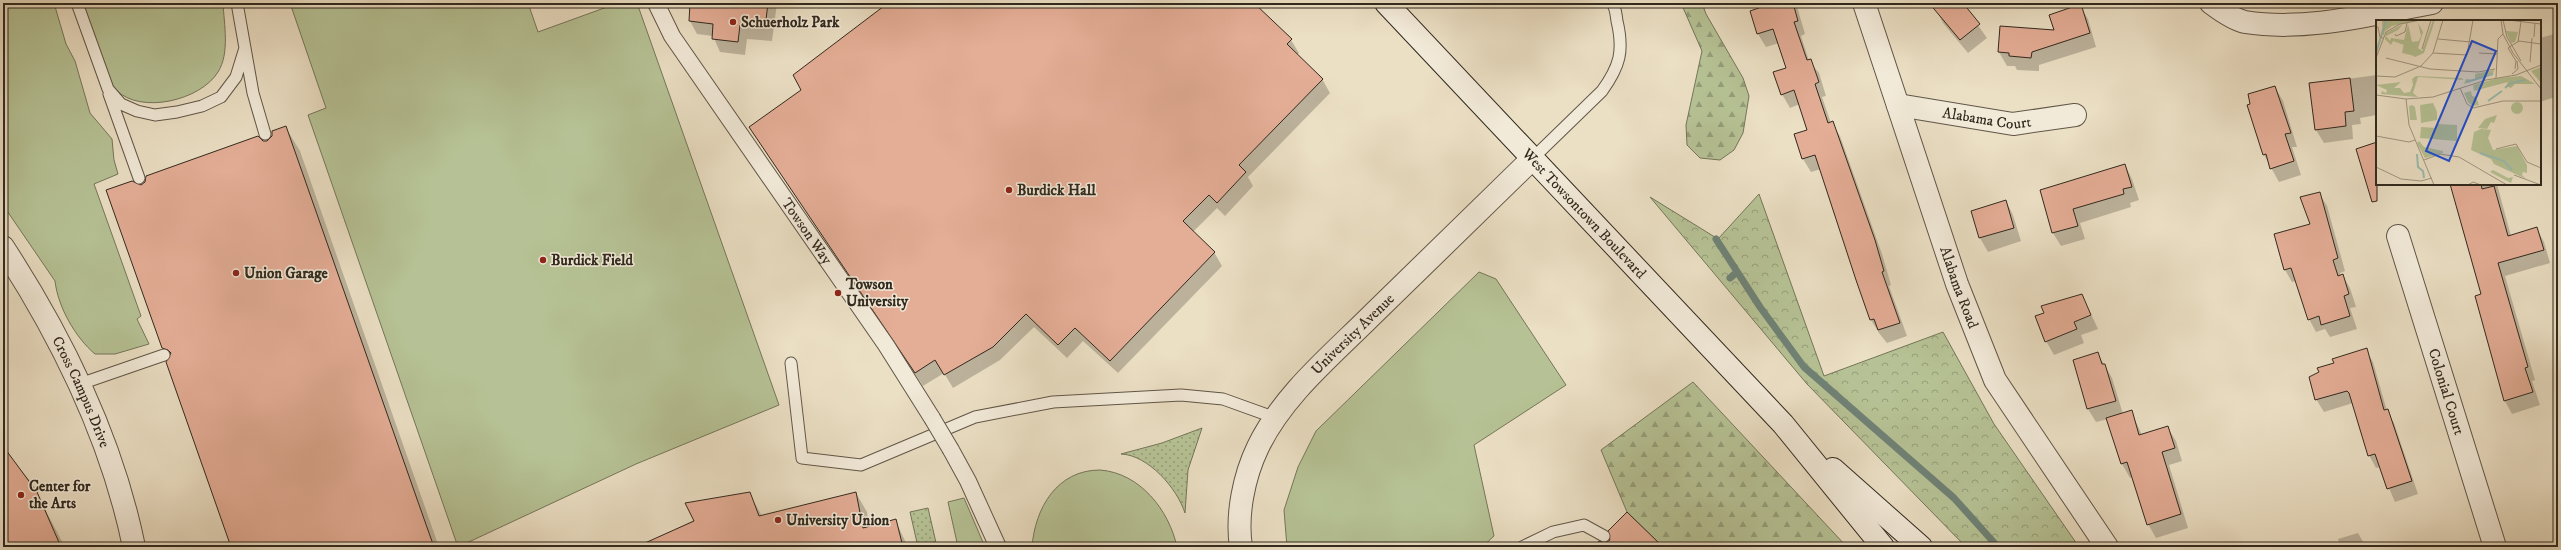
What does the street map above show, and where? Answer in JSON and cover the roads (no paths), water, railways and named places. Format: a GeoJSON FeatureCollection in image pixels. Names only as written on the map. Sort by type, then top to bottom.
{"type":"FeatureCollection","features":[{"type":"Feature","properties":{"kind":"street","name":"Towson Way"},"geometry":{"type":"LineString","coordinates":[[656,3],[672,36],[886,345],[932,418],[968,481],[998,547]]}},
{"type":"Feature","properties":{"kind":"street","name":"West Towsontown Boulevard"},"geometry":{"type":"LineString","coordinates":[[1386,3],[1783,424],[1883,547]]}},
{"type":"Feature","properties":{"kind":"street","name":"Alabama Road"},"geometry":{"type":"LineString","coordinates":[[1864,3],[1957,284],[1995,380],[2107,547]]}},
{"type":"Feature","properties":{"kind":"street"},"geometry":{"type":"LineString","coordinates":[[2211,3],[2243,22],[2282,24],[2332,22],[2432,3]]}},
{"type":"Feature","properties":{"kind":"street","name":"Alabama Court"},"geometry":{"type":"LineString","coordinates":[[1898,105],[2013,124],[2075,115]]}},
{"type":"Feature","properties":{"kind":"street","name":"University Avenue"},"geometry":{"type":"LineString","coordinates":[[1241,547],[1241,508],[1246,480],[1258,447],[1276,418],[1324,362],[1532,159]]}},
{"type":"Feature","properties":{"kind":"street","name":"Colonial Court"},"geometry":{"type":"LineString","coordinates":[[2398,236],[2495,547]]}},
{"type":"Feature","properties":{"kind":"street","name":"Cross Campus Drive"},"geometry":{"type":"LineString","coordinates":[[3,247],[49,322],[80,384],[102,435],[118,483],[134,547]]}},
{"type":"Feature","properties":{"kind":"street","name":"West Towsontown Boulevard"},"geometry":{"type":"LineString","coordinates":[[1783,424],[1921,547]]}},
{"type":"Feature","properties":{"kind":"lane"},"geometry":{"type":"LineString","coordinates":[[77,3],[139,178]]}},
{"type":"Feature","properties":{"kind":"lane"},"geometry":{"type":"LineString","coordinates":[[237,3],[253,93],[265,134]]}},
{"type":"Feature","properties":{"kind":"lane"},"geometry":{"type":"LineString","coordinates":[[1532,159],[1602,91],[1610,79],[1618,63],[1622,42],[1612,3]]}},
{"type":"Feature","properties":{"kind":"lane"},"geometry":{"type":"LineString","coordinates":[[108,89],[121,104],[137,111],[155,115],[202,106],[221,97],[236,77],[245,48]]}},
{"type":"Feature","properties":{"kind":"lane"},"geometry":{"type":"LineString","coordinates":[[80,384],[164,355]]}},
{"type":"Feature","properties":{"kind":"lane"},"geometry":{"type":"LineString","coordinates":[[791,363],[802,458],[861,466],[975,417],[1053,402],[1181,395],[1223,399],[1276,418]]}},
{"type":"Feature","properties":{"kind":"lane"},"geometry":{"type":"LineString","coordinates":[[1522,547],[1553,532],[1584,526],[1604,536]]}},
{"type":"Feature","properties":{"kind":"waterway"},"geometry":{"type":"LineString","coordinates":[[1716,239],[1760,307],[1804,367],[1954,498],[1998,547]]}},
{"type":"Feature","properties":{"kind":"waterway"},"geometry":{"type":"LineString","coordinates":[[1730,278],[1737,272]]}},
{"type":"Feature","properties":{"kind":"place","name":"Schuerholz Park"},"geometry":{"type":"Point","coordinates":[733,22]}},
{"type":"Feature","properties":{"kind":"place","name":"Burdick Hall"},"geometry":{"type":"Point","coordinates":[1009,190]}},
{"type":"Feature","properties":{"kind":"place","name":"Burdick Field"},"geometry":{"type":"Point","coordinates":[543,260]}},
{"type":"Feature","properties":{"kind":"place","name":"Union Garage"},"geometry":{"type":"Point","coordinates":[236,273]}},
{"type":"Feature","properties":{"kind":"place","name":"Towson University"},"geometry":{"type":"Point","coordinates":[838,293]}},
{"type":"Feature","properties":{"kind":"place","name":"Center for the Arts"},"geometry":{"type":"Point","coordinates":[21,495]}},
{"type":"Feature","properties":{"kind":"place","name":"University Union"},"geometry":{"type":"Point","coordinates":[778,520]}}]}
